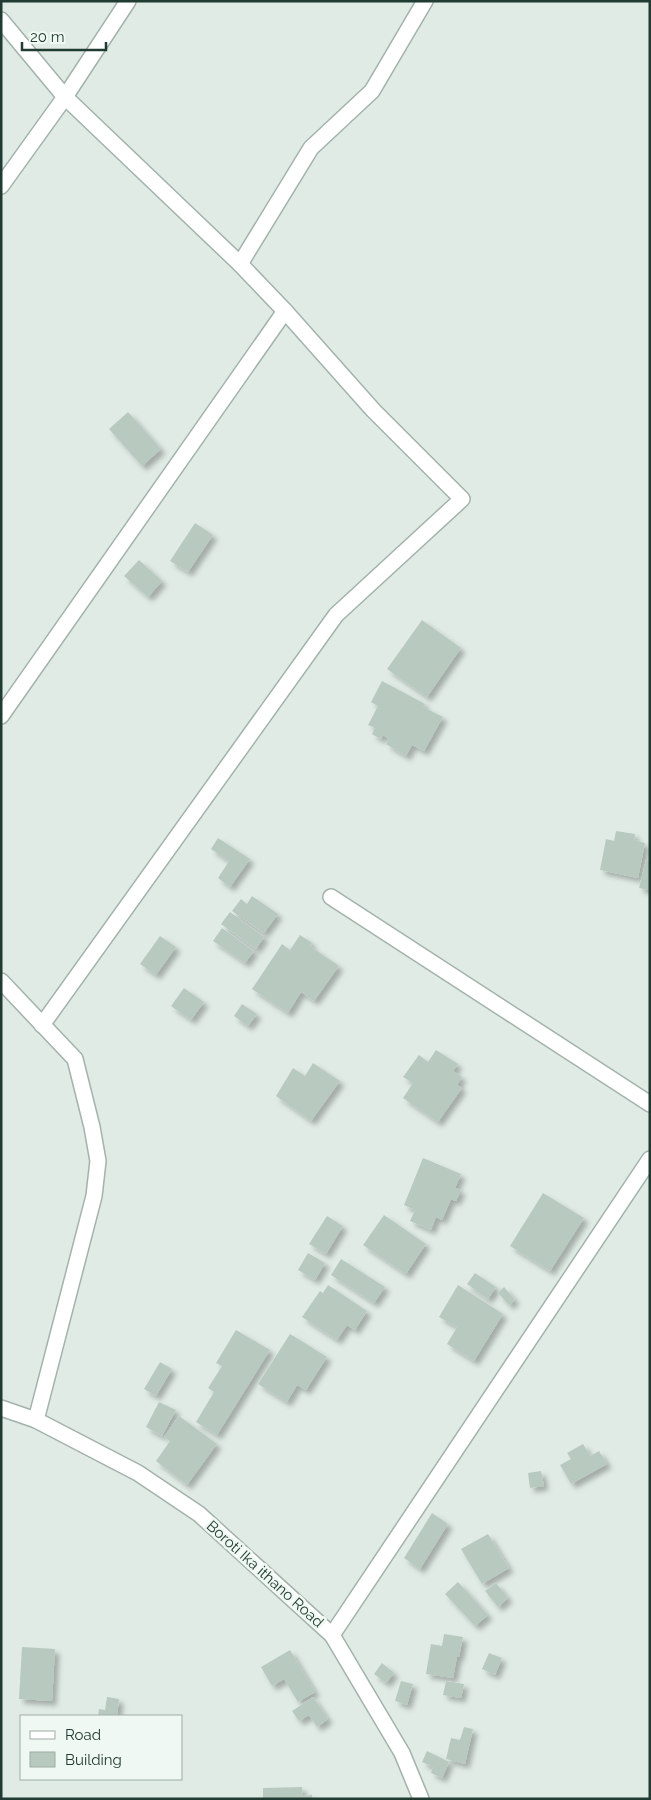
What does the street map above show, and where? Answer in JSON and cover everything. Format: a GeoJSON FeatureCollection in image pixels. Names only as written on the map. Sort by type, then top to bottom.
{"type":"FeatureCollection","features":[{"type":"Feature","properties":{"kind":"street"},"geometry":{"type":"LineString","coordinates":[[1,186],[65,97],[128,1]]}},
{"type":"Feature","properties":{"kind":"street"},"geometry":{"type":"LineString","coordinates":[[240,264],[311,148],[372,91],[425,1]]}},
{"type":"Feature","properties":{"kind":"street"},"geometry":{"type":"LineString","coordinates":[[1,20],[65,97],[240,264],[285,311],[372,410],[462,499],[336,615],[42,1025]]}},
{"type":"Feature","properties":{"kind":"street"},"geometry":{"type":"LineString","coordinates":[[1,716],[285,311]]}},
{"type":"Feature","properties":{"kind":"street"},"geometry":{"type":"LineString","coordinates":[[331,897],[650,1104]]}},
{"type":"Feature","properties":{"kind":"street"},"geometry":{"type":"LineString","coordinates":[[1,981],[75,1059],[92,1127],[98,1161],[94,1196],[36,1420]]}},
{"type":"Feature","properties":{"kind":"street"},"geometry":{"type":"LineString","coordinates":[[332,1635],[650,1159]]}},
{"type":"Feature","properties":{"kind":"street","name":"Boroti Ika ithano Road"},"geometry":{"type":"LineString","coordinates":[[1,1408],[36,1420],[138,1473],[199,1514],[332,1635],[402,1754],[421,1799]]}},
{"type":"Feature","properties":{"kind":"building"},"geometry":{"type":"Polygon","coordinates":[[[128,412],[161,449],[142,466],[109,429],[128,412]]]}},
{"type":"Feature","properties":{"kind":"building"},"geometry":{"type":"Polygon","coordinates":[[[195,523],[213,535],[188,572],[170,561],[195,523]]]}},
{"type":"Feature","properties":{"kind":"building"},"geometry":{"type":"Polygon","coordinates":[[[139,560],[162,581],[148,597],[124,576],[139,560]]]}},
{"type":"Feature","properties":{"kind":"building"},"geometry":{"type":"Polygon","coordinates":[[[422,620],[461,648],[427,697],[387,669],[422,620]]]}},
{"type":"Feature","properties":{"kind":"building"},"geometry":{"type":"Polygon","coordinates":[[[382,681],[425,704],[423,707],[443,717],[424,751],[412,745],[406,756],[386,744],[389,739],[383,735],[381,739],[372,734],[375,728],[368,725],[378,706],[371,702],[382,681]]]}},
{"type":"Feature","properties":{"kind":"building"},"geometry":{"type":"Polygon","coordinates":[[[616,831],[635,834],[634,840],[645,843],[638,878],[600,870],[606,839],[614,841],[616,831]]]}},
{"type":"Feature","properties":{"kind":"building"},"geometry":{"type":"Polygon","coordinates":[[[218,838],[250,859],[230,887],[218,878],[229,861],[211,849],[218,838]]]}},
{"type":"Feature","properties":{"kind":"building"},"geometry":{"type":"Polygon","coordinates":[[[646,860],[650,861],[650,890],[639,888],[646,860]]]}},
{"type":"Feature","properties":{"kind":"building"},"geometry":{"type":"Polygon","coordinates":[[[252,896],[278,914],[264,933],[232,911],[241,899],[247,904],[252,896]]]}},
{"type":"Feature","properties":{"kind":"building"},"geometry":{"type":"Polygon","coordinates":[[[230,912],[264,937],[256,949],[221,924],[230,912]]]}},
{"type":"Feature","properties":{"kind":"building"},"geometry":{"type":"Polygon","coordinates":[[[222,928],[254,951],[245,963],[213,941],[222,928]]]}},
{"type":"Feature","properties":{"kind":"building"},"geometry":{"type":"Polygon","coordinates":[[[300,935],[312,943],[310,946],[339,966],[314,1001],[301,992],[288,1013],[252,989],[282,944],[290,950],[300,935]]]}},
{"type":"Feature","properties":{"kind":"building"},"geometry":{"type":"Polygon","coordinates":[[[160,936],[176,947],[156,975],[140,964],[160,936]]]}},
{"type":"Feature","properties":{"kind":"building"},"geometry":{"type":"Polygon","coordinates":[[[184,988],[204,1002],[191,1020],[171,1006],[184,988]]]}},
{"type":"Feature","properties":{"kind":"building"},"geometry":{"type":"Polygon","coordinates":[[[242,1004],[257,1014],[248,1026],[234,1016],[242,1004]]]}},
{"type":"Feature","properties":{"kind":"building"},"geometry":{"type":"Polygon","coordinates":[[[436,1050],[458,1064],[453,1071],[462,1077],[457,1085],[462,1088],[438,1122],[403,1098],[413,1083],[403,1077],[419,1055],[428,1062],[436,1050]]]}},
{"type":"Feature","properties":{"kind":"building"},"geometry":{"type":"Polygon","coordinates":[[[313,1063],[340,1081],[311,1121],[276,1096],[293,1068],[305,1076],[313,1063]]]}},
{"type":"Feature","properties":{"kind":"building"},"geometry":{"type":"Polygon","coordinates":[[[423,1158],[461,1174],[455,1188],[461,1190],[456,1201],[451,1199],[442,1220],[436,1217],[431,1230],[410,1221],[415,1210],[404,1205],[423,1158]]]}},
{"type":"Feature","properties":{"kind":"building"},"geometry":{"type":"Polygon","coordinates":[[[543,1193],[584,1218],[550,1271],[510,1246],[543,1193]]]}},
{"type":"Feature","properties":{"kind":"building"},"geometry":{"type":"Polygon","coordinates":[[[384,1215],[426,1244],[406,1274],[363,1245],[384,1215]]]}},
{"type":"Feature","properties":{"kind":"building"},"geometry":{"type":"Polygon","coordinates":[[[327,1216],[343,1226],[326,1254],[309,1244],[327,1216]]]}},
{"type":"Feature","properties":{"kind":"building"},"geometry":{"type":"Polygon","coordinates":[[[308,1253],[325,1263],[315,1280],[298,1270],[308,1253]]]}},
{"type":"Feature","properties":{"kind":"building"},"geometry":{"type":"Polygon","coordinates":[[[341,1259],[385,1287],[374,1303],[331,1275],[341,1259]]]}},
{"type":"Feature","properties":{"kind":"building"},"geometry":{"type":"Polygon","coordinates":[[[475,1273],[496,1287],[488,1299],[467,1284],[475,1273]]]}},
{"type":"Feature","properties":{"kind":"building"},"geometry":{"type":"Polygon","coordinates":[[[328,1285],[367,1311],[355,1330],[347,1325],[337,1340],[302,1317],[320,1291],[323,1293],[328,1285]]]}},
{"type":"Feature","properties":{"kind":"building"},"geometry":{"type":"Polygon","coordinates":[[[458,1285],[503,1314],[474,1361],[447,1344],[457,1327],[439,1317],[458,1285]]]}},
{"type":"Feature","properties":{"kind":"building"},"geometry":{"type":"Polygon","coordinates":[[[504,1287],[515,1300],[509,1305],[498,1293],[504,1287]]]}},
{"type":"Feature","properties":{"kind":"building"},"geometry":{"type":"Polygon","coordinates":[[[236,1330],[270,1350],[217,1435],[196,1422],[214,1392],[208,1388],[222,1366],[216,1363],[236,1330]]]}},
{"type":"Feature","properties":{"kind":"building"},"geometry":{"type":"Polygon","coordinates":[[[290,1334],[327,1357],[306,1390],[297,1385],[287,1402],[258,1384],[290,1334]]]}},
{"type":"Feature","properties":{"kind":"building"},"geometry":{"type":"Polygon","coordinates":[[[160,1362],[172,1369],[156,1396],[144,1389],[160,1362]]]}},
{"type":"Feature","properties":{"kind":"building"},"geometry":{"type":"Polygon","coordinates":[[[159,1402],[176,1410],[162,1436],[146,1427],[159,1402]]]}},
{"type":"Feature","properties":{"kind":"building"},"geometry":{"type":"Polygon","coordinates":[[[179,1416],[217,1444],[187,1485],[156,1461],[170,1441],[164,1437],[179,1416]]]}},
{"type":"Feature","properties":{"kind":"building"},"geometry":{"type":"Polygon","coordinates":[[[583,1444],[590,1456],[599,1451],[607,1464],[571,1484],[560,1465],[571,1459],[567,1453],[583,1444]]]}},
{"type":"Feature","properties":{"kind":"building"},"geometry":{"type":"Polygon","coordinates":[[[541,1471],[544,1486],[530,1488],[528,1473],[541,1471]]]}},
{"type":"Feature","properties":{"kind":"building"},"geometry":{"type":"Polygon","coordinates":[[[432,1513],[448,1524],[420,1569],[404,1558],[432,1513]]]}},
{"type":"Feature","properties":{"kind":"building"},"geometry":{"type":"Polygon","coordinates":[[[488,1534],[509,1568],[482,1584],[461,1549],[488,1534]]]}},
{"type":"Feature","properties":{"kind":"building"},"geometry":{"type":"Polygon","coordinates":[[[458,1582],[488,1615],[475,1626],[445,1594],[458,1582]]]}},
{"type":"Feature","properties":{"kind":"building"},"geometry":{"type":"Polygon","coordinates":[[[496,1583],[508,1598],[498,1607],[485,1591],[496,1583]]]}},
{"type":"Feature","properties":{"kind":"building"},"geometry":{"type":"Polygon","coordinates":[[[444,1634],[463,1637],[453,1678],[426,1674],[431,1644],[442,1646],[444,1634]]]}},
{"type":"Feature","properties":{"kind":"building"},"geometry":{"type":"Polygon","coordinates":[[[22,1647],[55,1649],[52,1701],[19,1699],[22,1647]]]}},
{"type":"Feature","properties":{"kind":"building"},"geometry":{"type":"Polygon","coordinates":[[[290,1650],[315,1692],[298,1702],[284,1679],[272,1686],[261,1667],[290,1650]]]}},
{"type":"Feature","properties":{"kind":"building"},"geometry":{"type":"Polygon","coordinates":[[[489,1653],[502,1658],[495,1675],[482,1669],[489,1653]]]}},
{"type":"Feature","properties":{"kind":"building"},"geometry":{"type":"Polygon","coordinates":[[[382,1663],[394,1673],[386,1683],[374,1674],[382,1663]]]}},
{"type":"Feature","properties":{"kind":"building"},"geometry":{"type":"Polygon","coordinates":[[[401,1681],[413,1684],[407,1705],[395,1701],[401,1681]]]}},
{"type":"Feature","properties":{"kind":"building"},"geometry":{"type":"Polygon","coordinates":[[[446,1681],[464,1684],[461,1698],[443,1695],[446,1681]]]}},
{"type":"Feature","properties":{"kind":"building"},"geometry":{"type":"Polygon","coordinates":[[[107,1697],[119,1699],[117,1715],[98,1715],[99,1709],[105,1710],[107,1697]]]}},
{"type":"Feature","properties":{"kind":"building"},"geometry":{"type":"Polygon","coordinates":[[[313,1697],[328,1719],[317,1727],[309,1715],[299,1721],[292,1711],[313,1697]]]}},
{"type":"Feature","properties":{"kind":"building"},"geometry":{"type":"Polygon","coordinates":[[[464,1727],[473,1729],[465,1764],[446,1759],[451,1738],[460,1740],[464,1727]]]}},
{"type":"Feature","properties":{"kind":"building"},"geometry":{"type":"Polygon","coordinates":[[[427,1751],[449,1762],[442,1778],[431,1773],[433,1767],[422,1762],[427,1751]]]}},
{"type":"Feature","properties":{"kind":"building"},"geometry":{"type":"Polygon","coordinates":[[[302,1787],[303,1796],[312,1795],[312,1799],[263,1799],[263,1788],[302,1787]]]}}]}
